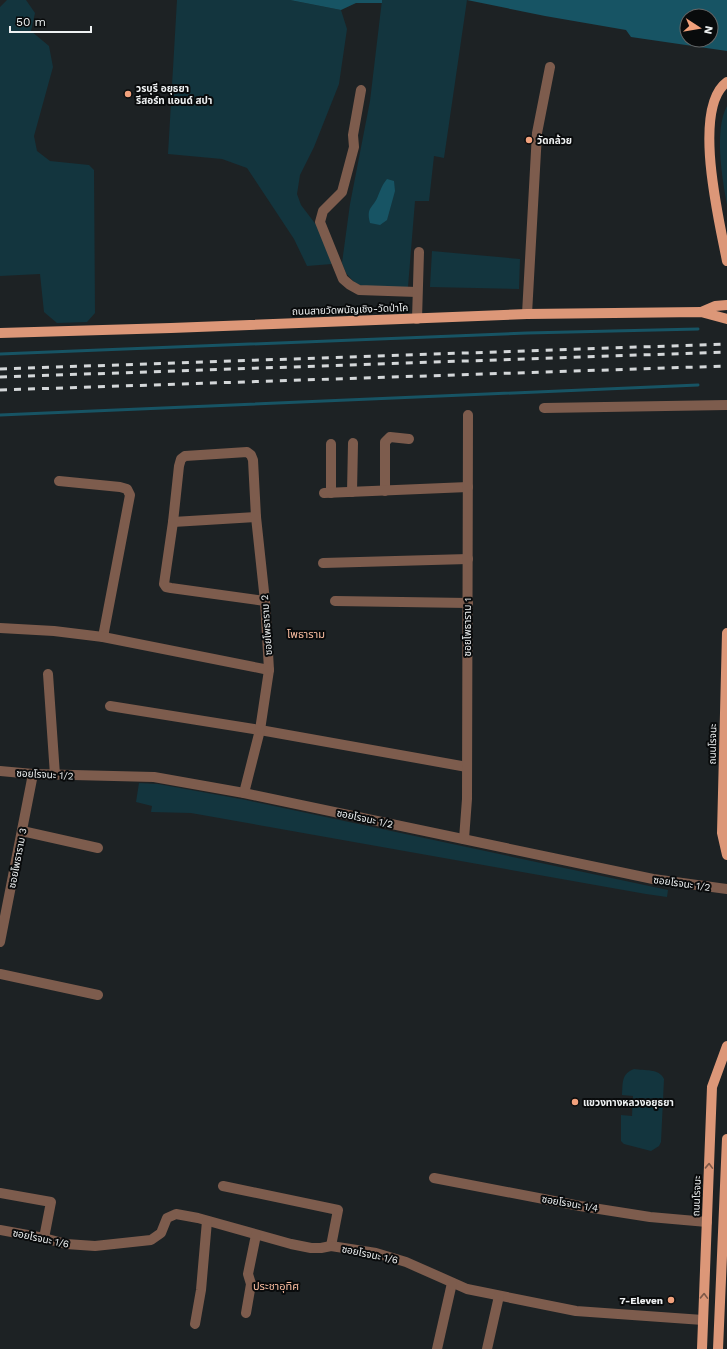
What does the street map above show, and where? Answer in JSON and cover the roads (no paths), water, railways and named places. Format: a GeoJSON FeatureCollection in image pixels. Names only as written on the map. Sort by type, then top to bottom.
{"type":"FeatureCollection","features":[{"type":"Feature","properties":{"kind":"main road"},"geometry":{"type":"LineString","coordinates":[[727,82],[723,85],[715,99],[710,119],[709,143],[711,171],[727,261]]}},
{"type":"Feature","properties":{"kind":"main road","name":"ถนนสายวัดพนัญเชิง-วัดป่าโค"},"geometry":{"type":"LineString","coordinates":[[701,312],[715,306],[727,305]]}},
{"type":"Feature","properties":{"kind":"main road","name":"ถนนสายวัดพนัญเชิง-วัดป่าโค"},"geometry":{"type":"LineString","coordinates":[[0,333],[133,330],[527,314],[701,312],[727,320]]}},
{"type":"Feature","properties":{"kind":"main road","name":"ถนนโรจนะ"},"geometry":{"type":"LineString","coordinates":[[727,633],[722,833],[727,854]]}},
{"type":"Feature","properties":{"kind":"main road","name":"ถนนโรจนะ"},"geometry":{"type":"LineString","coordinates":[[702,1349],[712,1087],[727,1046]]}},
{"type":"Feature","properties":{"kind":"main road"},"geometry":{"type":"LineString","coordinates":[[718,1349],[727,1140]]}},
{"type":"Feature","properties":{"kind":"street"},"geometry":{"type":"LineString","coordinates":[[527,314],[537,134],[550,67]]}},
{"type":"Feature","properties":{"kind":"street"},"geometry":{"type":"LineString","coordinates":[[361,90],[354,135],[354,147],[342,192],[323,210],[320,222],[343,280],[350,286],[359,290],[417,292]]}},
{"type":"Feature","properties":{"kind":"street"},"geometry":{"type":"LineString","coordinates":[[417,319],[419,252]]}},
{"type":"Feature","properties":{"kind":"street"},"geometry":{"type":"LineString","coordinates":[[544,408],[727,405]]}},
{"type":"Feature","properties":{"kind":"street","name":"ซอยโพธาราม 1"},"geometry":{"type":"LineString","coordinates":[[464,839],[467,799],[468,415]]}},
{"type":"Feature","properties":{"kind":"street"},"geometry":{"type":"LineString","coordinates":[[385,491],[385,442],[390,437],[409,439]]}},
{"type":"Feature","properties":{"kind":"street"},"geometry":{"type":"LineString","coordinates":[[352,443],[352,492]]}},
{"type":"Feature","properties":{"kind":"street"},"geometry":{"type":"LineString","coordinates":[[331,444],[327,493],[468,488]]}},
{"type":"Feature","properties":{"kind":"street","name":"ซอยโพธาราม 2"},"geometry":{"type":"LineString","coordinates":[[173,522],[181,459],[185,456],[247,452],[251,455],[253,460],[256,517],[265,601],[269,670],[260,730],[244,793]]}},
{"type":"Feature","properties":{"kind":"street"},"geometry":{"type":"LineString","coordinates":[[59,481],[120,487],[127,489],[130,495],[103,637]]}},
{"type":"Feature","properties":{"kind":"street"},"geometry":{"type":"LineString","coordinates":[[256,517],[173,522],[164,584],[171,588],[265,601]]}},
{"type":"Feature","properties":{"kind":"street"},"geometry":{"type":"LineString","coordinates":[[323,562],[468,559]]}},
{"type":"Feature","properties":{"kind":"street"},"geometry":{"type":"LineString","coordinates":[[335,601],[468,603]]}},
{"type":"Feature","properties":{"kind":"street"},"geometry":{"type":"LineString","coordinates":[[0,628],[54,631],[103,637],[269,670]]}},
{"type":"Feature","properties":{"kind":"street"},"geometry":{"type":"LineString","coordinates":[[48,674],[55,775]]}},
{"type":"Feature","properties":{"kind":"street"},"geometry":{"type":"LineString","coordinates":[[110,706],[467,766]]}},
{"type":"Feature","properties":{"kind":"street","name":"ซอยโรจนะ 1/2"},"geometry":{"type":"LineString","coordinates":[[0,771],[55,775],[154,777],[244,793],[653,879],[727,889]]}},
{"type":"Feature","properties":{"kind":"street","name":"ซอยโพธาราม 3"},"geometry":{"type":"LineString","coordinates":[[0,942],[33,774]]}},
{"type":"Feature","properties":{"kind":"street"},"geometry":{"type":"LineString","coordinates":[[22,831],[98,848]]}},
{"type":"Feature","properties":{"kind":"street"},"geometry":{"type":"LineString","coordinates":[[0,974],[98,995]]}},
{"type":"Feature","properties":{"kind":"street","name":"ซอยโรจนะ 1/4"},"geometry":{"type":"LineString","coordinates":[[434,1178],[650,1217],[707,1222]]}},
{"type":"Feature","properties":{"kind":"street"},"geometry":{"type":"LineString","coordinates":[[223,1186],[338,1210],[331,1246]]}},
{"type":"Feature","properties":{"kind":"street"},"geometry":{"type":"LineString","coordinates":[[0,1193],[51,1202],[44,1238]]}},
{"type":"Feature","properties":{"kind":"street","name":"ซอยโรจนะ 1/6"},"geometry":{"type":"LineString","coordinates":[[0,1230],[44,1238],[66,1244],[95,1246],[151,1240],[160,1233],[167,1218],[176,1214],[311,1248],[331,1246],[376,1253],[406,1262],[467,1289],[499,1296],[576,1311],[703,1320]]}},
{"type":"Feature","properties":{"kind":"street"},"geometry":{"type":"LineString","coordinates":[[195,1324],[201,1290],[207,1221]]}},
{"type":"Feature","properties":{"kind":"street"},"geometry":{"type":"LineString","coordinates":[[246,1313],[251,1284],[248,1274],[256,1235]]}},
{"type":"Feature","properties":{"kind":"street"},"geometry":{"type":"LineString","coordinates":[[437,1349],[452,1283]]}},
{"type":"Feature","properties":{"kind":"street"},"geometry":{"type":"LineString","coordinates":[[487,1349],[499,1296]]}},
{"type":"Feature","properties":{"kind":"waterway"},"geometry":{"type":"LineString","coordinates":[[0,354],[527,333],[698,329]]}},
{"type":"Feature","properties":{"kind":"waterway"},"geometry":{"type":"LineString","coordinates":[[0,415],[698,385]]}},
{"type":"Feature","properties":{"kind":"railway"},"geometry":{"type":"LineString","coordinates":[[0,369],[727,344]]}},
{"type":"Feature","properties":{"kind":"railway"},"geometry":{"type":"LineString","coordinates":[[0,377],[727,352]]}},
{"type":"Feature","properties":{"kind":"railway"},"geometry":{"type":"LineString","coordinates":[[0,390],[727,366]]}},
{"type":"Feature","properties":{"kind":"place","name":"วรบุรี อยุธยา รีสอร์ท แอนด์ สปา"},"geometry":{"type":"Point","coordinates":[128,94]}},
{"type":"Feature","properties":{"kind":"place","name":"วัดกล้วย"},"geometry":{"type":"Point","coordinates":[529,140]}},
{"type":"Feature","properties":{"kind":"place","name":"แขวงทางหลวงอยุธยา"},"geometry":{"type":"Point","coordinates":[575,1102]}},
{"type":"Feature","properties":{"kind":"place","name":"7-Eleven"},"geometry":{"type":"Point","coordinates":[671,1300]}},
{"type":"Feature","properties":{"kind":"district","name":"โพธาราม"},"geometry":{"type":"Point","coordinates":[306,634]}},
{"type":"Feature","properties":{"kind":"district","name":"ประชาอุทิศ"},"geometry":{"type":"Point","coordinates":[276,1286]}}]}
